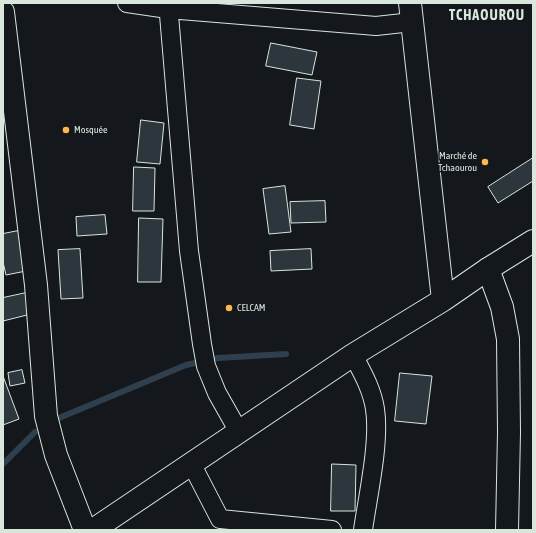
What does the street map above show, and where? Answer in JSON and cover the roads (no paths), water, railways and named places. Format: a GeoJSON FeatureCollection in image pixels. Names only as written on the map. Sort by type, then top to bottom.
{"type":"FeatureCollection","features":[{"type":"Feature","properties":{"kind":"main road"},"geometry":{"type":"LineString","coordinates":[[3,12],[36,285],[46,416],[56,455],[85,530]]}},
{"type":"Feature","properties":{"kind":"main road"},"geometry":{"type":"LineString","coordinates":[[411,13],[443,300]]}},
{"type":"Feature","properties":{"kind":"main road"},"geometry":{"type":"LineString","coordinates":[[93,530],[353,355],[443,300],[488,269],[533,241]]}},
{"type":"Feature","properties":{"kind":"main road"},"geometry":{"type":"LineString","coordinates":[[488,269],[502,307],[508,339],[509,432],[507,530]]}},
{"type":"Feature","properties":{"kind":"street"},"geometry":{"type":"LineString","coordinates":[[127,3],[376,26],[411,13]]}},
{"type":"Feature","properties":{"kind":"street"},"geometry":{"type":"LineString","coordinates":[[168,6],[189,251],[202,344],[206,366],[217,393],[239,432]]}},
{"type":"Feature","properties":{"kind":"street"},"geometry":{"type":"LineString","coordinates":[[353,355],[367,383],[374,408],[376,433],[364,530]]}},
{"type":"Feature","properties":{"kind":"street"},"geometry":{"type":"LineString","coordinates":[[191,463],[220,524],[332,530]]}},
{"type":"Feature","properties":{"kind":"waterway"},"geometry":{"type":"LineString","coordinates":[[59,418],[186,365],[218,358],[286,354]]}},
{"type":"Feature","properties":{"kind":"waterway"},"geometry":{"type":"LineString","coordinates":[[3,464],[35,432]]}},
{"type":"Feature","properties":{"kind":"place","name":"Mosquée"},"geometry":{"type":"Point","coordinates":[66,130]}},
{"type":"Feature","properties":{"kind":"place","name":"Marché de Tchaourou"},"geometry":{"type":"Point","coordinates":[485,162]}},
{"type":"Feature","properties":{"kind":"place","name":"CELCAM"},"geometry":{"type":"Point","coordinates":[229,308]}},
{"type":"Feature","properties":{"kind":"district","name":"TCHAOUROU"},"geometry":{"type":"Point","coordinates":[487,16]}}]}
